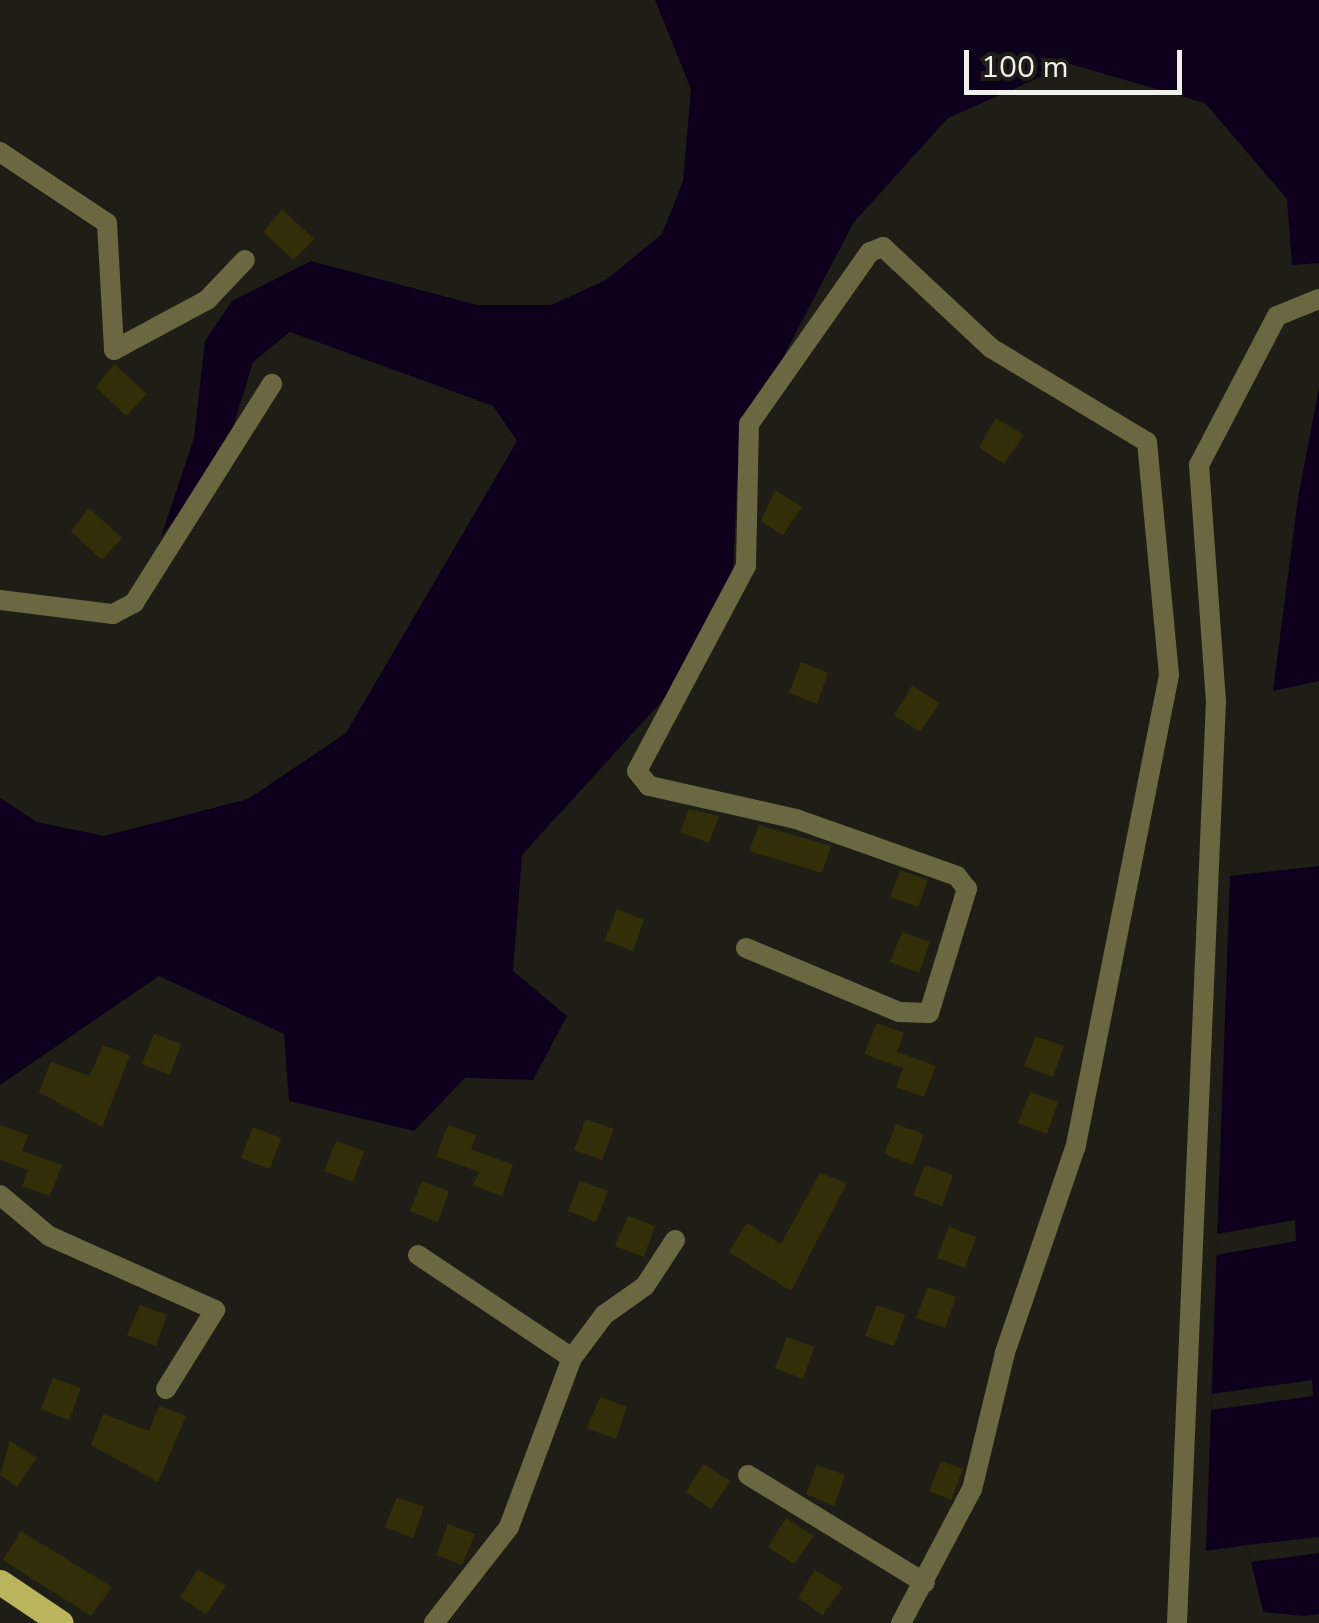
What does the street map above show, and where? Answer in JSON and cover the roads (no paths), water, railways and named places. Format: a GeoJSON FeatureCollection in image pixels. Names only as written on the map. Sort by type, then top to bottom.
{"type":"FeatureCollection","features":[{"type":"Feature","properties":{"kind":"main road"},"geometry":{"type":"LineString","coordinates":[[0,1582],[61,1623]]}},
{"type":"Feature","properties":{"kind":"street"},"geometry":{"type":"LineString","coordinates":[[0,152],[107,224],[114,350],[207,300],[245,260]]}},
{"type":"Feature","properties":{"kind":"street"},"geometry":{"type":"LineString","coordinates":[[746,948],[899,1012],[929,1014],[967,889],[957,876],[796,819],[649,786],[636,770],[744,572],[749,424],[870,252],[883,248],[991,348],[1148,442],[1169,676],[1075,1148],[1006,1353],[972,1489],[901,1623]]}},
{"type":"Feature","properties":{"kind":"street"},"geometry":{"type":"LineString","coordinates":[[1177,1623],[1216,702],[1198,465],[1277,316],[1319,299]]}},
{"type":"Feature","properties":{"kind":"street"},"geometry":{"type":"LineString","coordinates":[[0,600],[114,614],[134,604],[272,384]]}},
{"type":"Feature","properties":{"kind":"street"},"geometry":{"type":"LineString","coordinates":[[0,1194],[49,1236],[215,1310],[166,1389]]}},
{"type":"Feature","properties":{"kind":"street"},"geometry":{"type":"LineString","coordinates":[[434,1623],[509,1527],[572,1358],[604,1315],[644,1286],[674,1240]]}},
{"type":"Feature","properties":{"kind":"street"},"geometry":{"type":"LineString","coordinates":[[418,1254],[572,1358]]}},
{"type":"Feature","properties":{"kind":"street"},"geometry":{"type":"LineString","coordinates":[[748,1475],[924,1582]]}}]}
